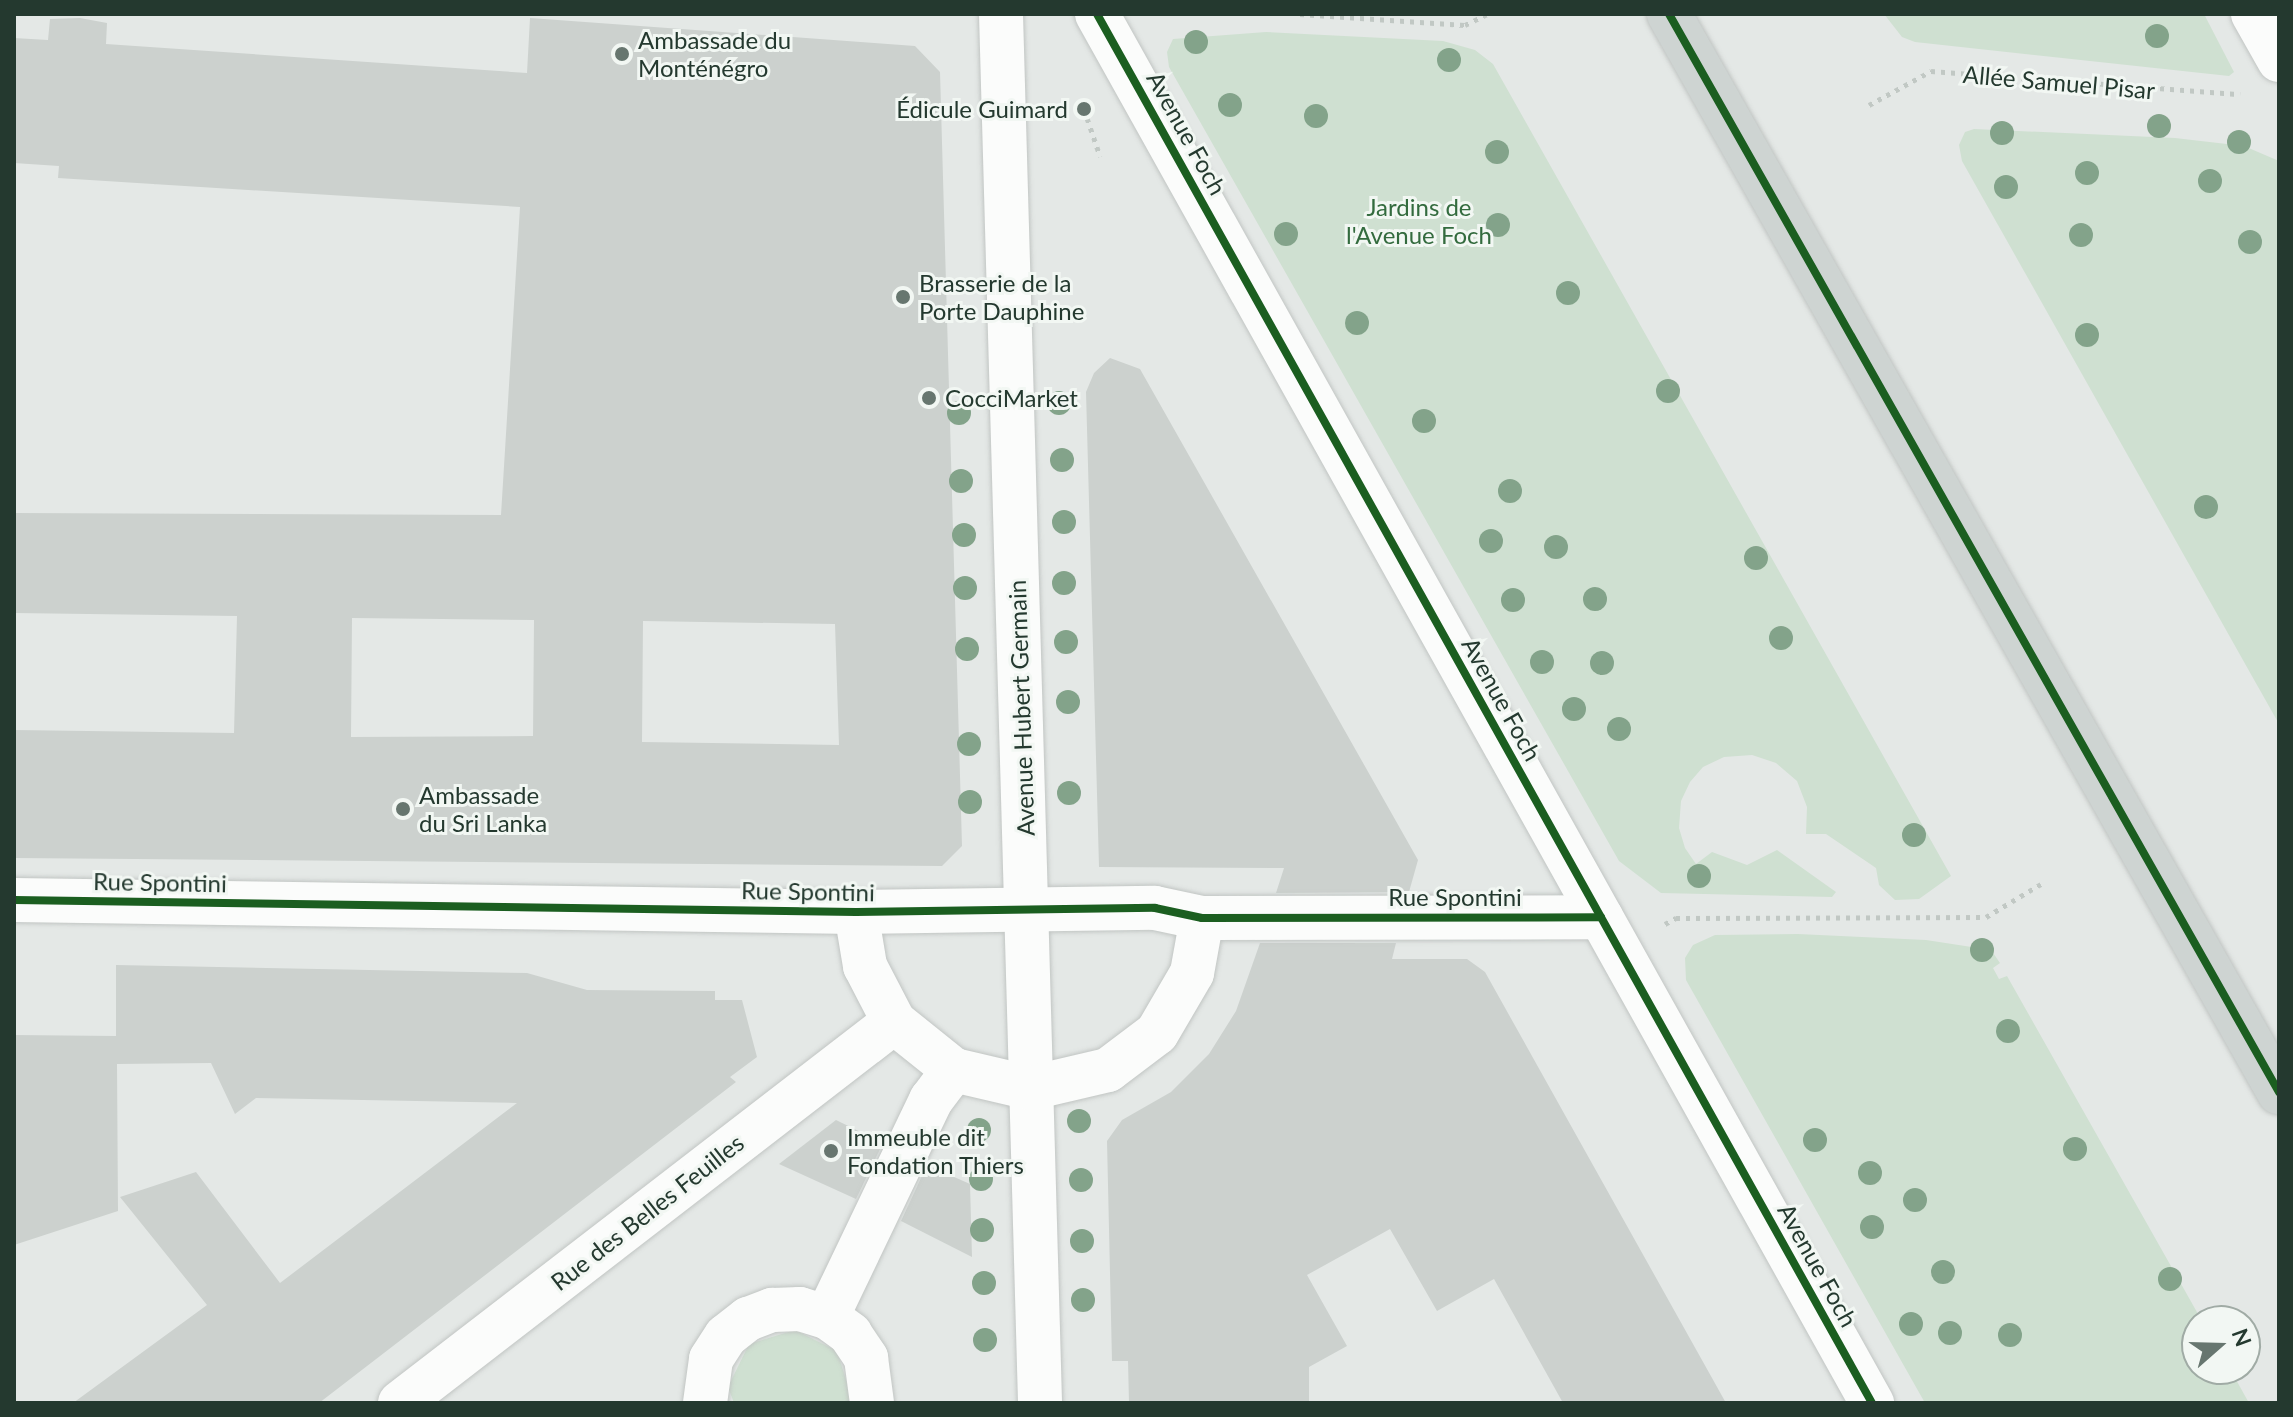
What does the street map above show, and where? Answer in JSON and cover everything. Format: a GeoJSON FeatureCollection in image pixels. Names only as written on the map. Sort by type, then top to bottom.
{"type":"FeatureCollection","features":[{"type":"Feature","properties":{"kind":"main road"},"geometry":{"type":"LineString","coordinates":[[1669,14],[2279,1092]]}},
{"type":"Feature","properties":{"kind":"street","name":"Avenue Hubert Germain"},"geometry":{"type":"LineString","coordinates":[[1001,14],[1040,1403]]}},
{"type":"Feature","properties":{"kind":"street","name":"Avenue Foch"},"geometry":{"type":"LineString","coordinates":[[1097,14],[1872,1403]]}},
{"type":"Feature","properties":{"kind":"street"},"geometry":{"type":"LineString","coordinates":[[2253,14],[2279,60]]}},
{"type":"Feature","properties":{"kind":"street","name":"Rue Spontini"},"geometry":{"type":"LineString","coordinates":[[14,900],[856,912],[1155,908],[1202,918],[1601,917]]}},
{"type":"Feature","properties":{"kind":"street"},"geometry":{"type":"LineString","coordinates":[[856,912],[865,966],[894,1022],[954,1070],[1031,1088],[1108,1070],[1157,1033],[1192,973],[1202,918]]}},
{"type":"Feature","properties":{"kind":"street","name":"Rue des Belles Feuilles"},"geometry":{"type":"LineString","coordinates":[[400,1403],[894,1022]]}},
{"type":"Feature","properties":{"kind":"street"},"geometry":{"type":"LineString","coordinates":[[827,1317],[931,1100],[954,1070]]}},
{"type":"Feature","properties":{"kind":"street"},"geometry":{"type":"LineString","coordinates":[[705,1403],[711,1359],[726,1336],[748,1319],[772,1310],[800,1309],[827,1317],[850,1334],[866,1358],[872,1403]]}},
{"type":"Feature","properties":{"kind":"path"},"geometry":{"type":"LineString","coordinates":[[1300,14],[1465,25],[1488,14]]}},
{"type":"Feature","properties":{"kind":"path"},"geometry":{"type":"LineString","coordinates":[[1084,109],[1100,156]]}},
{"type":"Feature","properties":{"kind":"path"},"geometry":{"type":"LineString","coordinates":[[1651,932],[1676,918],[1986,917],[2041,884]]}},
{"type":"Feature","properties":{"kind":"green space"},"geometry":{"type":"Polygon","coordinates":[[[1884,14],[2204,14],[2234,72],[2229,76],[1915,42],[1902,37],[1884,14]]]}},
{"type":"Feature","properties":{"kind":"green space","name":"Jardins de l'Avenue Foch"},"geometry":{"type":"Polygon","coordinates":[[[1266,32],[1443,41],[1475,50],[1493,64],[1951,876],[1919,899],[1895,900],[1879,885],[1876,868],[1826,834],[1806,834],[1807,807],[1797,781],[1776,763],[1752,755],[1724,757],[1703,767],[1690,782],[1681,801],[1679,828],[1685,848],[1696,864],[1712,852],[1747,865],[1777,850],[1836,892],[1832,897],[1661,893],[1619,861],[1169,67],[1167,52],[1173,39],[1266,32]]]}},
{"type":"Feature","properties":{"kind":"green space"},"geometry":{"type":"Polygon","coordinates":[[[1974,129],[2175,138],[2244,146],[2279,161],[2279,724],[1962,161],[1959,145],[1965,132],[1974,129]]]}},
{"type":"Feature","properties":{"kind":"green space"},"geometry":{"type":"Polygon","coordinates":[[[1798,934],[1926,940],[1991,950],[2000,963],[1993,968],[1999,979],[2007,976],[2193,1305],[2181,1305],[2181,1385],[2239,1385],[2249,1403],[1925,1403],[1686,980],[1685,958],[1693,945],[1715,935],[1798,934]]]}},
{"type":"Feature","properties":{"kind":"green space"},"geometry":{"type":"Polygon","coordinates":[[[795,1330],[837,1351],[851,1396],[848,1403],[734,1403],[728,1387],[749,1344],[795,1330]]]}},
{"type":"Feature","properties":{"kind":"building"},"geometry":{"type":"Polygon","coordinates":[[[80,18],[107,23],[106,44],[527,73],[530,18],[915,46],[940,72],[962,846],[942,866],[14,858],[14,730],[234,733],[237,616],[14,613],[14,513],[501,515],[520,207],[58,178],[59,166],[14,163],[14,38],[48,40],[50,19],[80,18]],[[352,618],[351,737],[533,736],[534,620],[352,618]],[[643,621],[642,742],[839,745],[835,624],[643,621]]]}},
{"type":"Feature","properties":{"kind":"building"},"geometry":{"type":"Polygon","coordinates":[[[1110,358],[1140,369],[1418,860],[1409,892],[1276,893],[1284,868],[1099,867],[1086,392],[1094,373],[1110,358]]]}},
{"type":"Feature","properties":{"kind":"building"},"geometry":{"type":"Polygon","coordinates":[[[1260,943],[1396,943],[1392,959],[1467,959],[1485,972],[1726,1403],[1563,1403],[1494,1279],[1437,1311],[1390,1229],[1307,1275],[1347,1346],[1309,1367],[1309,1403],[1129,1403],[1128,1361],[1112,1361],[1107,1141],[1122,1120],[1171,1092],[1209,1054],[1236,1011],[1260,943]]]}},
{"type":"Feature","properties":{"kind":"building"},"geometry":{"type":"Polygon","coordinates":[[[116,965],[527,973],[587,990],[715,991],[715,1000],[742,1000],[757,1057],[730,1077],[736,1082],[319,1403],[73,1403],[207,1305],[120,1197],[196,1172],[280,1283],[517,1103],[256,1098],[235,1114],[211,1063],[117,1064],[118,1211],[14,1245],[14,1035],[116,1036],[116,965]]]}},
{"type":"Feature","properties":{"kind":"building","name":"Immeuble dit Fondation Thiers"},"geometry":{"type":"Polygon","coordinates":[[[836,1120],[883,1143],[856,1199],[779,1164],[836,1120]]]}},
{"type":"Feature","properties":{"kind":"building"},"geometry":{"type":"Polygon","coordinates":[[[927,1165],[970,1184],[972,1257],[901,1221],[927,1165]]]}},
{"type":"Feature","properties":{"kind":"cycle path"},"geometry":{"type":"LineString","coordinates":[[1097,14],[1872,1403]]}},
{"type":"Feature","properties":{"kind":"cycle path"},"geometry":{"type":"LineString","coordinates":[[1669,14],[2279,1092]]}},
{"type":"Feature","properties":{"kind":"cycle path"},"geometry":{"type":"LineString","coordinates":[[14,900],[856,912],[1155,908],[1202,918],[1601,917]]}},
{"type":"Feature","properties":{"kind":"place","name":"Ambassade du Monténégro"},"geometry":{"type":"Point","coordinates":[622,54]}},
{"type":"Feature","properties":{"kind":"place","name":"Édicule Guimard"},"geometry":{"type":"Point","coordinates":[1084,109]}},
{"type":"Feature","properties":{"kind":"place","name":"Brasserie de la Porte Dauphine"},"geometry":{"type":"Point","coordinates":[903,297]}},
{"type":"Feature","properties":{"kind":"place","name":"CocciMarket"},"geometry":{"type":"Point","coordinates":[929,398]}},
{"type":"Feature","properties":{"kind":"place","name":"Ambassade du Sri Lanka"},"geometry":{"type":"Point","coordinates":[403,809]}},
{"type":"Feature","properties":{"kind":"place","name":"Immeuble dit Fondation Thiers"},"geometry":{"type":"Point","coordinates":[831,1151]}}]}
